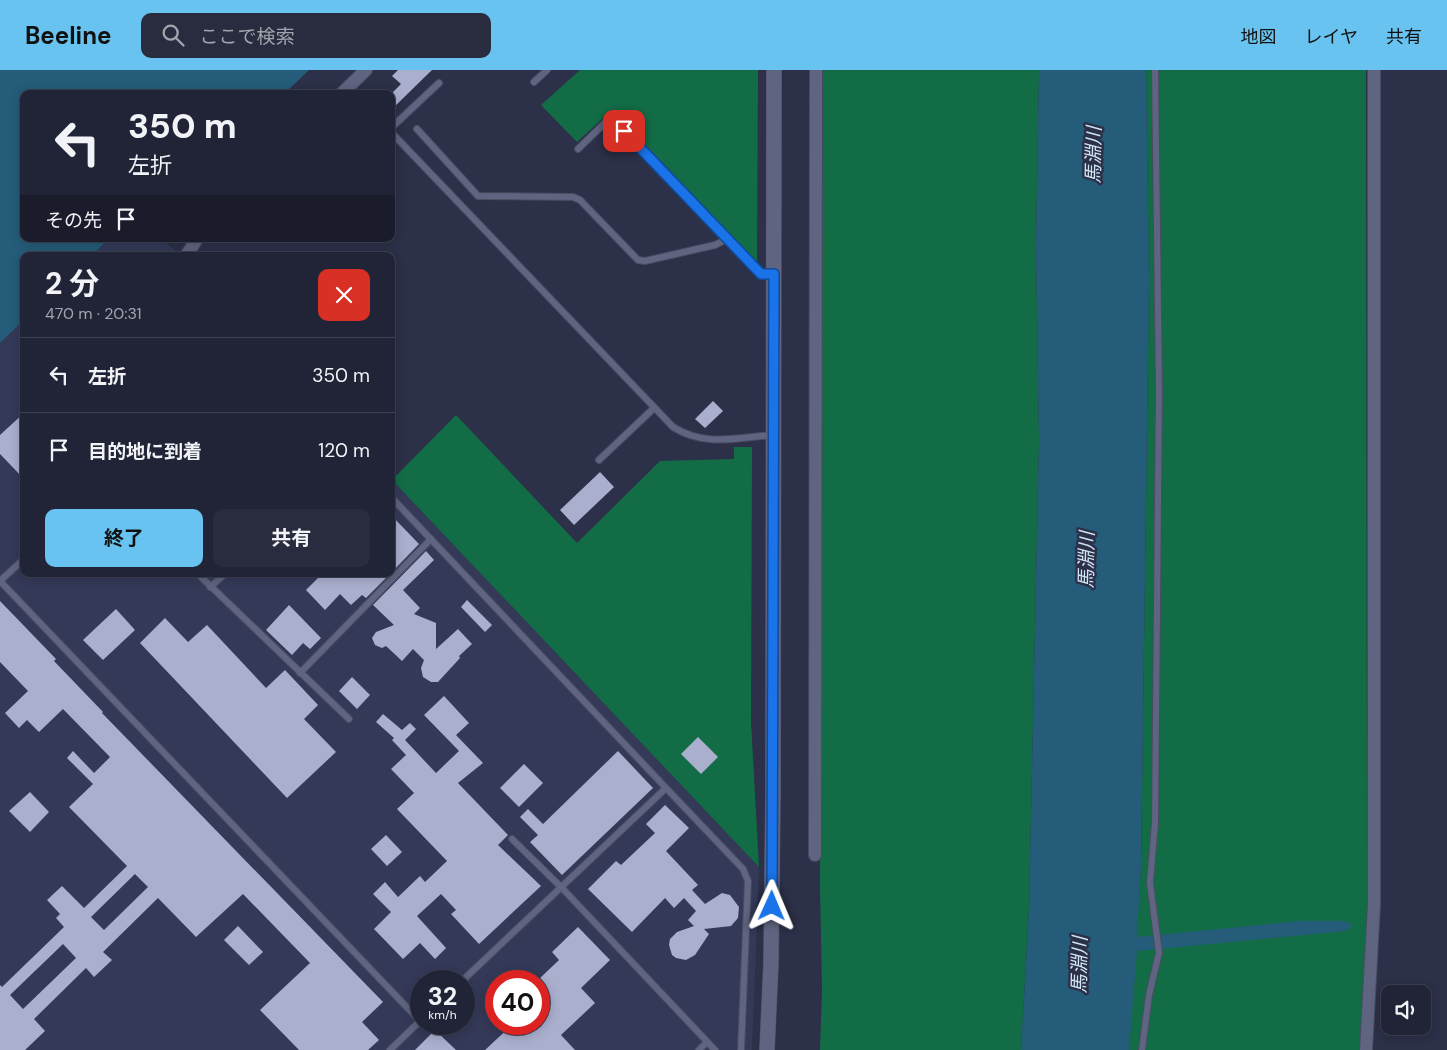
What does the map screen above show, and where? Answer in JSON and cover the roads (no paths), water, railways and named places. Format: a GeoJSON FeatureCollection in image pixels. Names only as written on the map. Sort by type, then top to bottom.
{"type":"FeatureCollection","features":[{"type":"Feature","properties":{"kind":"street"},"geometry":{"type":"LineString","coordinates":[[345,90],[366,70]]}},
{"type":"Feature","properties":{"kind":"street"},"geometry":{"type":"LineString","coordinates":[[767,1050],[772,923],[774,70]]}},
{"type":"Feature","properties":{"kind":"street"},"geometry":{"type":"LineString","coordinates":[[815,855],[816,70]]}},
{"type":"Feature","properties":{"kind":"street"},"geometry":{"type":"LineString","coordinates":[[1366,1050],[1374,904],[1374,70]]}},
{"type":"Feature","properties":{"kind":"lane"},"geometry":{"type":"LineString","coordinates":[[534,82],[547,70]]}},
{"type":"Feature","properties":{"kind":"lane"},"geometry":{"type":"LineString","coordinates":[[1142,1050],[1149,995],[1159,953],[1150,883],[1154,824],[1160,391],[1155,70]]}},
{"type":"Feature","properties":{"kind":"lane"},"geometry":{"type":"LineString","coordinates":[[395,124],[439,83]]}},
{"type":"Feature","properties":{"kind":"lane"},"geometry":{"type":"LineString","coordinates":[[578,149],[611,118],[761,274],[774,274]]}},
{"type":"Feature","properties":{"kind":"lane"},"geometry":{"type":"LineString","coordinates":[[416,129],[478,196],[573,197],[580,200],[638,260],[645,262],[715,245],[727,239]]}},
{"type":"Feature","properties":{"kind":"lane"},"geometry":{"type":"LineString","coordinates":[[395,136],[673,427],[688,437],[708,440],[774,435]]}},
{"type":"Feature","properties":{"kind":"lane"},"geometry":{"type":"LineString","coordinates":[[599,460],[654,408]]}},
{"type":"Feature","properties":{"kind":"lane"},"geometry":{"type":"LineString","coordinates":[[395,501],[743,869],[748,881],[741,1050]]}},
{"type":"Feature","properties":{"kind":"lane"},"geometry":{"type":"LineString","coordinates":[[395,576],[431,539]]}},
{"type":"Feature","properties":{"kind":"lane"},"geometry":{"type":"LineString","coordinates":[[20,563],[0,581],[410,1009]]}},
{"type":"Feature","properties":{"kind":"lane"},"geometry":{"type":"LineString","coordinates":[[201,577],[349,720]]}},
{"type":"Feature","properties":{"kind":"lane"},"geometry":{"type":"LineString","coordinates":[[210,587],[222,577]]}},
{"type":"Feature","properties":{"kind":"lane"},"geometry":{"type":"LineString","coordinates":[[300,673],[394,577]]}},
{"type":"Feature","properties":{"kind":"lane"},"geometry":{"type":"LineString","coordinates":[[474,970],[666,788]]}},
{"type":"Feature","properties":{"kind":"lane"},"geometry":{"type":"LineString","coordinates":[[512,840],[562,888],[715,1050]]}},
{"type":"Feature","properties":{"kind":"lane"},"geometry":{"type":"LineString","coordinates":[[390,1050],[410,1031]]}},
{"type":"Feature","properties":{"kind":"lane"},"geometry":{"type":"LineString","coordinates":[[699,1050],[707,1042]]}},
{"type":"Feature","properties":{"kind":"water"},"geometry":{"type":"Polygon","coordinates":[[[0,70],[309,70],[288,90],[20,90],[20,242],[106,242],[95,252],[20,252],[20,324],[0,343],[0,70]]]}},
{"type":"Feature","properties":{"kind":"water","name":"馬淵川"},"geometry":{"type":"Polygon","coordinates":[[[1039,70],[1146,70],[1149,280],[1141,866],[1137,937],[1301,921],[1344,921],[1353,925],[1345,931],[1137,951],[1129,1050],[1021,1050],[1029,910],[1039,441],[1036,246],[1039,70]]]}}]}
